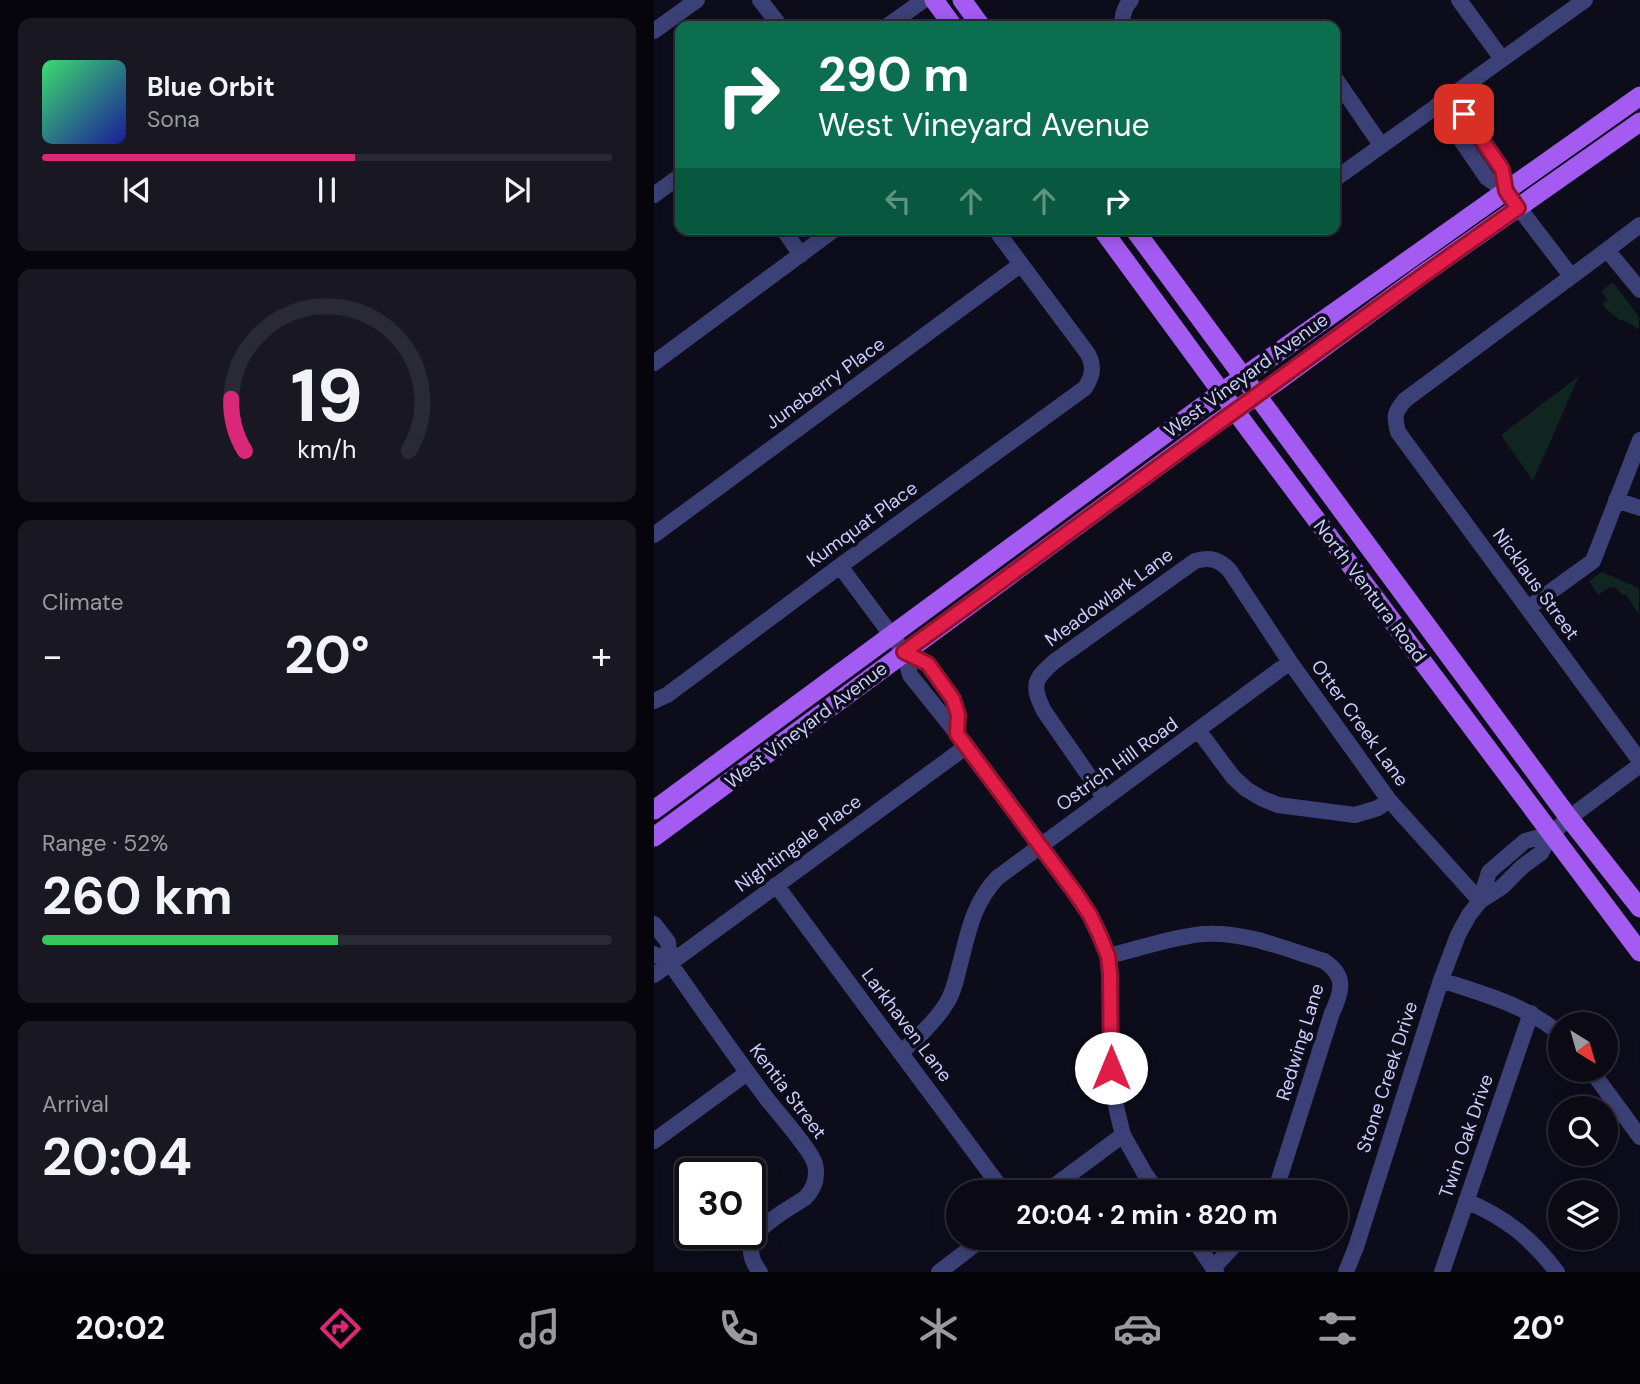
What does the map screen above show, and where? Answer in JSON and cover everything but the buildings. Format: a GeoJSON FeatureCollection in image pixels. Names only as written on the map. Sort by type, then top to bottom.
{"type":"FeatureCollection","features":[{"type":"Feature","properties":{"kind":"main road"},"geometry":{"type":"LineString","coordinates":[[934,0],[949,21]]}},
{"type":"Feature","properties":{"kind":"main road"},"geometry":{"type":"LineString","coordinates":[[962,0],[977,21]]}},
{"type":"Feature","properties":{"kind":"main road","name":"West Vineyard Avenue"},"geometry":{"type":"LineString","coordinates":[[654,810],[1222,392],[1639,96]]}},
{"type":"Feature","properties":{"kind":"main road","name":"West Vineyard Avenue"},"geometry":{"type":"LineString","coordinates":[[654,837],[1235,410],[1639,122]]}},
{"type":"Feature","properties":{"kind":"main road","name":"North Ventura Road"},"geometry":{"type":"LineString","coordinates":[[1106,235],[1639,952]]}},
{"type":"Feature","properties":{"kind":"main road","name":"North Ventura Road"},"geometry":{"type":"LineString","coordinates":[[1138,235],[1569,818],[1639,908]]}},
{"type":"Feature","properties":{"kind":"street"},"geometry":{"type":"LineString","coordinates":[[654,31],[697,0]]}},
{"type":"Feature","properties":{"kind":"street"},"geometry":{"type":"LineString","coordinates":[[760,0],[776,21]]}},
{"type":"Feature","properties":{"kind":"street"},"geometry":{"type":"LineString","coordinates":[[894,21],[924,0]]}},
{"type":"Feature","properties":{"kind":"street"},"geometry":{"type":"LineString","coordinates":[[1122,21],[1127,4],[1131,0]]}},
{"type":"Feature","properties":{"kind":"street"},"geometry":{"type":"LineString","coordinates":[[1459,0],[1502,59]]}},
{"type":"Feature","properties":{"kind":"street"},"geometry":{"type":"LineString","coordinates":[[1340,175],[1585,0]]}},
{"type":"Feature","properties":{"kind":"street"},"geometry":{"type":"LineString","coordinates":[[1340,85],[1381,145]]}},
{"type":"Feature","properties":{"kind":"street"},"geometry":{"type":"LineString","coordinates":[[1451,96],[1502,169],[1506,191]]}},
{"type":"Feature","properties":{"kind":"street"},"geometry":{"type":"LineString","coordinates":[[1437,106],[1487,178],[1506,191],[1571,276],[1639,225]]}},
{"type":"Feature","properties":{"kind":"street"},"geometry":{"type":"LineString","coordinates":[[654,195],[675,180]]}},
{"type":"Feature","properties":{"kind":"street"},"geometry":{"type":"LineString","coordinates":[[787,235],[802,255]]}},
{"type":"Feature","properties":{"kind":"street"},"geometry":{"type":"LineString","coordinates":[[654,363],[827,235]]}},
{"type":"Feature","properties":{"kind":"street"},"geometry":{"type":"LineString","coordinates":[[999,235],[1020,265]]}},
{"type":"Feature","properties":{"kind":"street"},"geometry":{"type":"LineString","coordinates":[[1607,250],[1639,290]]}},
{"type":"Feature","properties":{"kind":"street","name":"Kumquat Place"},"geometry":{"type":"LineString","coordinates":[[656,700],[667,695],[1085,388],[1093,373],[1089,354],[1020,265]]}},
{"type":"Feature","properties":{"kind":"street","name":"Juneberry Place"},"geometry":{"type":"LineString","coordinates":[[654,534],[1020,265]]}},
{"type":"Feature","properties":{"kind":"street","name":"Nicklaus Street"},"geometry":{"type":"LineString","coordinates":[[1571,276],[1405,400],[1394,419],[1398,432],[1639,763]]}},
{"type":"Feature","properties":{"kind":"street"},"geometry":{"type":"LineString","coordinates":[[1528,608],[1593,561],[1639,440]]}},
{"type":"Feature","properties":{"kind":"street"},"geometry":{"type":"LineString","coordinates":[[1616,500],[1639,508]]}},
{"type":"Feature","properties":{"kind":"street","name":"Meadowlark Lane"},"geometry":{"type":"LineString","coordinates":[[1105,799],[1044,711],[1037,698],[1036,681],[1055,661],[1195,561],[1202,558],[1217,560]]}},
{"type":"Feature","properties":{"kind":"street","name":"Otter Creek Lane"},"geometry":{"type":"LineString","coordinates":[[1217,560],[1230,571],[1290,662],[1389,800],[1480,901]]}},
{"type":"Feature","properties":{"kind":"street"},"geometry":{"type":"LineString","coordinates":[[840,566],[904,652],[910,675],[1041,845],[1090,915],[1108,956],[1111,1068],[1123,1135],[1149,1180]]}},
{"type":"Feature","properties":{"kind":"street","name":"Ostrich Hill Road"},"geometry":{"type":"LineString","coordinates":[[901,1052],[913,1043],[946,1005],[954,986],[972,917],[987,888],[996,878],[1290,662]]}},
{"type":"Feature","properties":{"kind":"street"},"geometry":{"type":"LineString","coordinates":[[1198,730],[1233,777],[1261,798],[1278,804],[1355,815],[1367,813],[1389,800]]}},
{"type":"Feature","properties":{"kind":"street","name":"Nightingale Place"},"geometry":{"type":"LineString","coordinates":[[654,975],[776,885],[962,740]]}},
{"type":"Feature","properties":{"kind":"street","name":"Stone Creek Drive"},"geometry":{"type":"LineString","coordinates":[[1346,1272],[1441,980],[1458,935],[1480,901],[1489,872],[1525,841],[1551,834],[1639,763]]}},
{"type":"Feature","properties":{"kind":"street","name":"Larkhaven Lane"},"geometry":{"type":"LineString","coordinates":[[776,885],[995,1180]]}},
{"type":"Feature","properties":{"kind":"street","name":"Kentia Street"},"geometry":{"type":"LineString","coordinates":[[654,924],[668,942],[670,963]]}},
{"type":"Feature","properties":{"kind":"street","name":"Redwing Lane"},"geometry":{"type":"LineString","coordinates":[[1108,956],[1185,936],[1226,934],[1251,939],[1331,965],[1340,979],[1341,988],[1279,1180]]}},
{"type":"Feature","properties":{"kind":"street","name":"Kentia Street"},"geometry":{"type":"LineString","coordinates":[[654,954],[670,963],[747,1073],[813,1159],[815,1184],[805,1198],[760,1229],[754,1238],[751,1255],[760,1272]]}},
{"type":"Feature","properties":{"kind":"street"},"geometry":{"type":"LineString","coordinates":[[1441,980],[1509,1003],[1548,1023]]}},
{"type":"Feature","properties":{"kind":"street","name":"Twin Oak Drive"},"geometry":{"type":"LineString","coordinates":[[1442,1272],[1531,1013]]}},
{"type":"Feature","properties":{"kind":"street"},"geometry":{"type":"LineString","coordinates":[[654,1142],[747,1073]]}},
{"type":"Feature","properties":{"kind":"street"},"geometry":{"type":"LineString","coordinates":[[1599,1082],[1639,1137]]}},
{"type":"Feature","properties":{"kind":"street"},"geometry":{"type":"LineString","coordinates":[[1062,1180],[1123,1135]]}},
{"type":"Feature","properties":{"kind":"street"},"geometry":{"type":"LineString","coordinates":[[1465,1201],[1506,1221],[1542,1253],[1557,1272]]}},
{"type":"Feature","properties":{"kind":"street"},"geometry":{"type":"LineString","coordinates":[[939,1272],[968,1250]]}},
{"type":"Feature","properties":{"kind":"street"},"geometry":{"type":"LineString","coordinates":[[1201,1250],[1215,1270],[1231,1250]]}},
{"type":"Feature","properties":{"kind":"green space"},"geometry":{"type":"Polygon","coordinates":[[[1613,282],[1639,317],[1637,329],[1616,317],[1602,304],[1608,300],[1601,291],[1613,282]]]}},
{"type":"Feature","properties":{"kind":"green space"},"geometry":{"type":"Polygon","coordinates":[[[1579,376],[1533,481],[1501,435],[1579,376]]]}},
{"type":"Feature","properties":{"kind":"green space"},"geometry":{"type":"Polygon","coordinates":[[[1602,572],[1639,588],[1639,614],[1625,594],[1622,595],[1616,588],[1610,587],[1598,595],[1589,581],[1602,572]]]}},
{"type":"Feature","properties":{"kind":"route"},"geometry":{"type":"LineString","coordinates":[[1111,1068],[1108,956],[1090,915],[957,734],[958,715],[953,699],[928,664],[904,652],[1217,423],[1518,208],[1506,191],[1502,169],[1464,114]]}}]}
